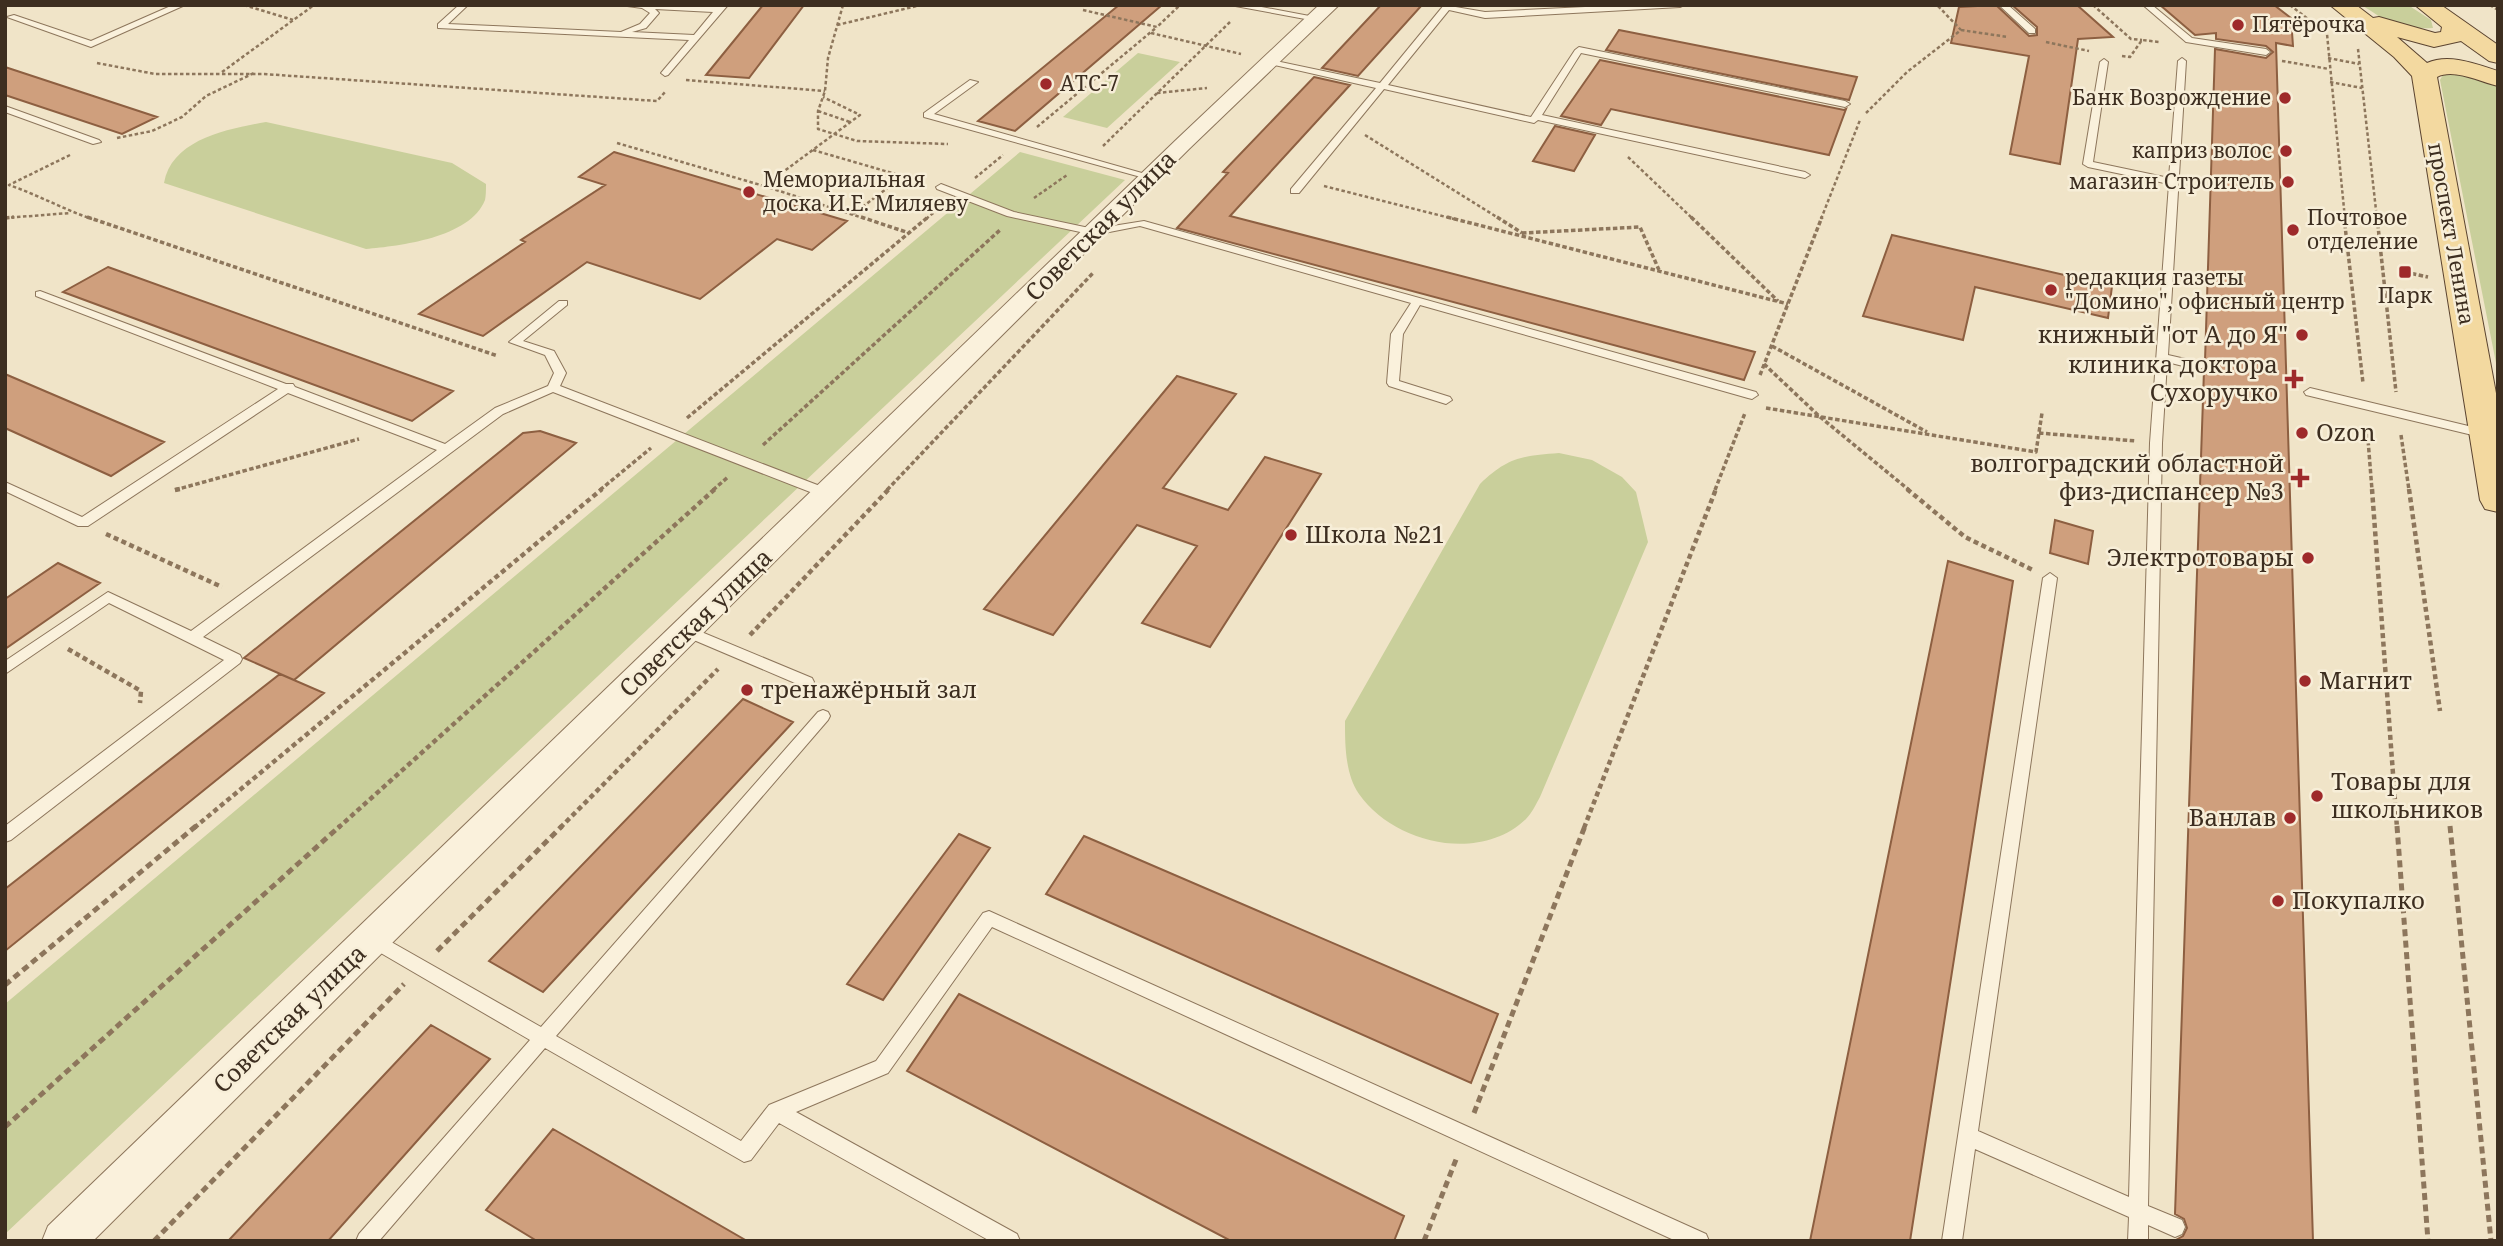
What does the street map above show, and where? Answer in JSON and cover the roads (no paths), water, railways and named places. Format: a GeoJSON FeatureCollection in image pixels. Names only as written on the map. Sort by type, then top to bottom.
{"type":"FeatureCollection","features":[{"type":"Feature","properties":{"kind":"main road"},"geometry":{"type":"LineString","coordinates":[[2426,5],[2498,55]]}},
{"type":"Feature","properties":{"kind":"main road"},"geometry":{"type":"LineString","coordinates":[[2352,21],[2434,40],[2451,38],[2455,24]]}},
{"type":"Feature","properties":{"kind":"main road"},"geometry":{"type":"LineString","coordinates":[[2352,21],[2402,51],[2424,74],[2439,66],[2462,68],[2498,79]]}},
{"type":"Feature","properties":{"kind":"main road","name":"проспект Ленина"},"geometry":{"type":"LineString","coordinates":[[2424,74],[2498,500]]}},
{"type":"Feature","properties":{"kind":"street","name":"Советская улица"},"geometry":{"type":"LineString","coordinates":[[63,1241],[1246,83],[1323,12]]}},
{"type":"Feature","properties":{"kind":"lane"},"geometry":{"type":"LineString","coordinates":[[11,18],[91,44],[181,5]]}},
{"type":"Feature","properties":{"kind":"lane"},"geometry":{"type":"LineString","coordinates":[[464,5],[441,26],[696,38]]}},
{"type":"Feature","properties":{"kind":"lane"},"geometry":{"type":"LineString","coordinates":[[624,5],[722,8]]}},
{"type":"Feature","properties":{"kind":"lane"},"geometry":{"type":"LineString","coordinates":[[1234,5],[1323,12]]}},
{"type":"Feature","properties":{"kind":"lane"},"geometry":{"type":"LineString","coordinates":[[1296,191],[1448,6],[1485,15],[1680,5]]}},
{"type":"Feature","properties":{"kind":"lane"},"geometry":{"type":"LineString","coordinates":[[2003,5],[2032,31]]}},
{"type":"Feature","properties":{"kind":"lane"},"geometry":{"type":"LineString","coordinates":[[2147,5],[2189,40],[2266,52]]}},
{"type":"Feature","properties":{"kind":"lane"},"geometry":{"type":"LineString","coordinates":[[617,34],[643,26],[655,13],[644,6]]}},
{"type":"Feature","properties":{"kind":"lane"},"geometry":{"type":"LineString","coordinates":[[665,73],[722,8]]}},
{"type":"Feature","properties":{"kind":"lane"},"geometry":{"type":"LineString","coordinates":[[1269,61],[1534,120],[1579,50],[1845,104]]}},
{"type":"Feature","properties":{"kind":"lane"},"geometry":{"type":"LineString","coordinates":[[2137,1241],[2156,443],[2182,61]]}},
{"type":"Feature","properties":{"kind":"lane"},"geometry":{"type":"LineString","coordinates":[[2104,62],[2088,164],[2174,182]]}},
{"type":"Feature","properties":{"kind":"lane"},"geometry":{"type":"LineString","coordinates":[[973,82],[927,115],[1151,177]]}},
{"type":"Feature","properties":{"kind":"lane"},"geometry":{"type":"LineString","coordinates":[[5,109],[96,142]]}},
{"type":"Feature","properties":{"kind":"lane"},"geometry":{"type":"LineString","coordinates":[[1536,117],[1805,175]]}},
{"type":"Feature","properties":{"kind":"lane"},"geometry":{"type":"LineString","coordinates":[[941,187],[1011,214],[1094,232],[1140,223],[1417,301],[1750,400]]}},
{"type":"Feature","properties":{"kind":"lane"},"geometry":{"type":"LineString","coordinates":[[40,293],[448,450]]}},
{"type":"Feature","properties":{"kind":"lane"},"geometry":{"type":"LineString","coordinates":[[1417,301],[1397,334],[1392,383],[1446,400]]}},
{"type":"Feature","properties":{"kind":"lane"},"geometry":{"type":"LineString","coordinates":[[192,638],[499,411],[553,388],[560,373],[550,353],[515,342],[563,303]]}},
{"type":"Feature","properties":{"kind":"lane"},"geometry":{"type":"LineString","coordinates":[[2162,357],[2199,366]]}},
{"type":"Feature","properties":{"kind":"lane"},"geometry":{"type":"LineString","coordinates":[[5,486],[83,523],[289,387]]}},
{"type":"Feature","properties":{"kind":"lane"},"geometry":{"type":"LineString","coordinates":[[553,388],[828,494]]}},
{"type":"Feature","properties":{"kind":"lane"},"geometry":{"type":"LineString","coordinates":[[2309,392],[2486,434]]}},
{"type":"Feature","properties":{"kind":"lane"},"geometry":{"type":"LineString","coordinates":[[1952,1241],[2050,578]]}},
{"type":"Feature","properties":{"kind":"lane"},"geometry":{"type":"LineString","coordinates":[[5,668],[108,597],[235,659],[5,835]]}},
{"type":"Feature","properties":{"kind":"lane"},"geometry":{"type":"LineString","coordinates":[[687,631],[807,682]]}},
{"type":"Feature","properties":{"kind":"lane"},"geometry":{"type":"LineString","coordinates":[[366,1241],[823,716]]}},
{"type":"Feature","properties":{"kind":"lane"},"geometry":{"type":"LineString","coordinates":[[372,939],[744,1153],[776,1111],[882,1067],[989,918],[1699,1241]]}},
{"type":"Feature","properties":{"kind":"lane"},"geometry":{"type":"LineString","coordinates":[[776,1111],[1010,1241]]}},
{"type":"Feature","properties":{"kind":"lane"},"geometry":{"type":"LineString","coordinates":[[1967,1136],[2175,1227]]}},
{"type":"Feature","properties":{"kind":"place","name":"Пятёрочка"},"geometry":{"type":"Point","coordinates":[2238,25]}},
{"type":"Feature","properties":{"kind":"place","name":"АТС-7"},"geometry":{"type":"Point","coordinates":[1046,84]}},
{"type":"Feature","properties":{"kind":"place","name":"Банк Возрождение"},"geometry":{"type":"Point","coordinates":[2285,98]}},
{"type":"Feature","properties":{"kind":"place","name":"каприз волос"},"geometry":{"type":"Point","coordinates":[2286,151]}},
{"type":"Feature","properties":{"kind":"place","name":"магазин Строитель"},"geometry":{"type":"Point","coordinates":[2288,182]}},
{"type":"Feature","properties":{"kind":"place","name":"Мемориальная доска И.Е. Миляеву"},"geometry":{"type":"Point","coordinates":[749,192]}},
{"type":"Feature","properties":{"kind":"place","name":"Почтовое отделение"},"geometry":{"type":"Point","coordinates":[2293,230]}},
{"type":"Feature","properties":{"kind":"place","name":"Парк"},"geometry":{"type":"Point","coordinates":[2405,272]}},
{"type":"Feature","properties":{"kind":"place","name":"редакция газеты \"Домино\", офисный центр"},"geometry":{"type":"Point","coordinates":[2051,290]}},
{"type":"Feature","properties":{"kind":"place","name":"книжный \"от А до Я\""},"geometry":{"type":"Point","coordinates":[2302,335]}},
{"type":"Feature","properties":{"kind":"place","name":"клиника доктора Сухоручко"},"geometry":{"type":"Point","coordinates":[2294,379]}},
{"type":"Feature","properties":{"kind":"place","name":"Ozon"},"geometry":{"type":"Point","coordinates":[2302,433]}},
{"type":"Feature","properties":{"kind":"place","name":"волгоградский областной физ-диспансер №3"},"geometry":{"type":"Point","coordinates":[2300,478]}},
{"type":"Feature","properties":{"kind":"place","name":"Школа №21"},"geometry":{"type":"Point","coordinates":[1291,535]}},
{"type":"Feature","properties":{"kind":"place","name":"Электротовары"},"geometry":{"type":"Point","coordinates":[2308,558]}},
{"type":"Feature","properties":{"kind":"place","name":"Магнит"},"geometry":{"type":"Point","coordinates":[2305,681]}},
{"type":"Feature","properties":{"kind":"place","name":"тренажёрный зал"},"geometry":{"type":"Point","coordinates":[747,690]}},
{"type":"Feature","properties":{"kind":"place","name":"Товары для школьников"},"geometry":{"type":"Point","coordinates":[2317,796]}},
{"type":"Feature","properties":{"kind":"place","name":"Ванлав"},"geometry":{"type":"Point","coordinates":[2290,818]}},
{"type":"Feature","properties":{"kind":"place","name":"Покупалко"},"geometry":{"type":"Point","coordinates":[2278,901]}}]}
